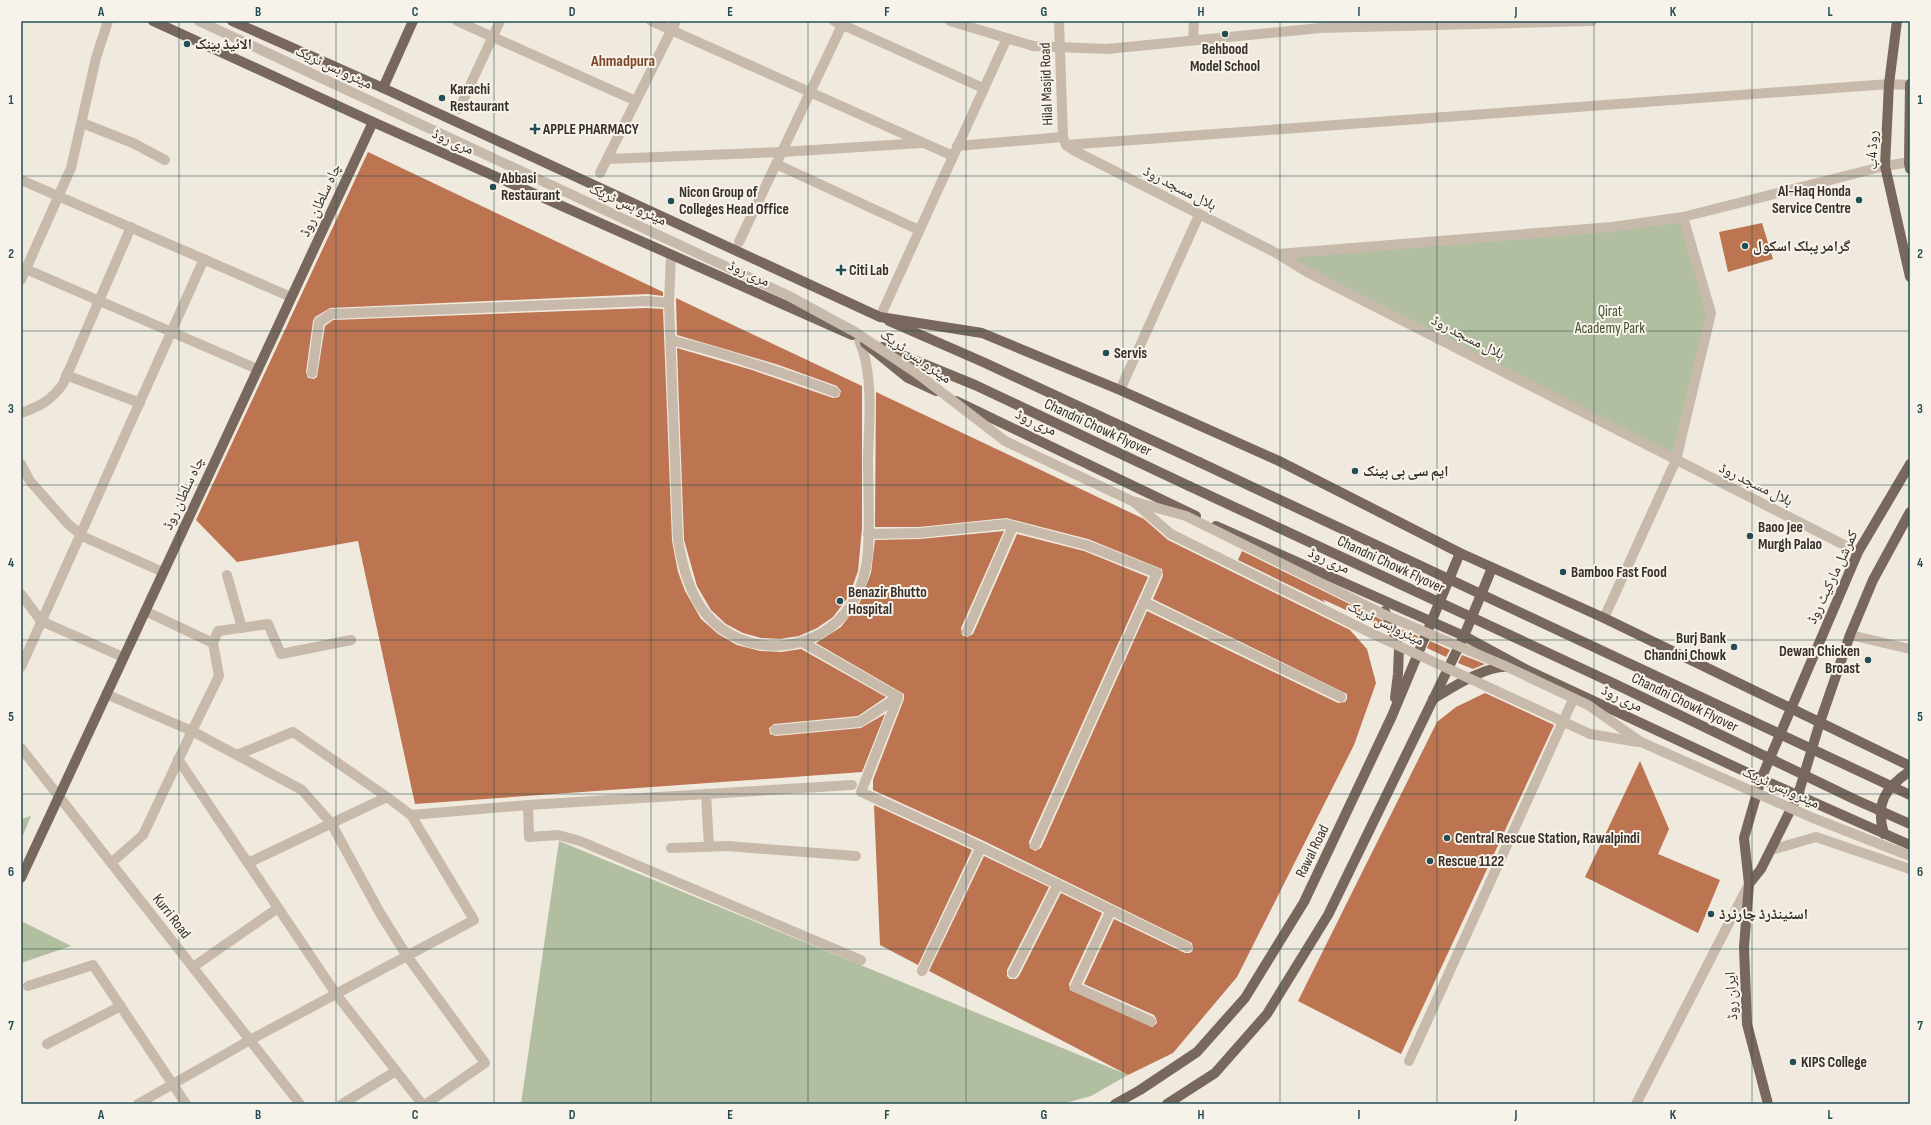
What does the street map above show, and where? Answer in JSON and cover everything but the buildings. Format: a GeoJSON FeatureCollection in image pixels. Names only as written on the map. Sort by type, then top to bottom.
{"type":"FeatureCollection","features":[{"type":"Feature","properties":{"kind":"main road","name":"مری روڈ"},"geometry":{"type":"LineString","coordinates":[[153,21],[373,122],[858,337],[908,378],[1216,526],[1464,636],[1525,669],[1576,693],[1760,779],[1910,845]]}},
{"type":"Feature","properties":{"kind":"main road","name":"مری روڈ"},"geometry":{"type":"LineString","coordinates":[[232,21],[383,88],[880,317],[894,318],[982,334],[1120,390],[1279,461],[1460,553],[1604,618],[1910,766]]}},
{"type":"Feature","properties":{"kind":"main road"},"geometry":{"type":"LineString","coordinates":[[383,88],[413,21]]}},
{"type":"Feature","properties":{"kind":"main road","name":"روڈ 4ب"},"geometry":{"type":"LineString","coordinates":[[1897,21],[1889,84],[1885,166],[1910,277]]}},
{"type":"Feature","properties":{"kind":"main road"},"geometry":{"type":"LineString","coordinates":[[1910,85],[1910,165]]}},
{"type":"Feature","properties":{"kind":"main road","name":"چاہ سلطان روڈ"},"geometry":{"type":"LineString","coordinates":[[21,878],[373,122]]}},
{"type":"Feature","properties":{"kind":"main road","name":"Chandni Chowk Flyover"},"geometry":{"type":"LineString","coordinates":[[880,317],[983,362],[1199,462],[1910,795]]}},
{"type":"Feature","properties":{"kind":"main road","name":"Chandni Chowk Flyover"},"geometry":{"type":"LineString","coordinates":[[858,337],[975,385],[1607,681],[1856,800],[1910,824]]}},
{"type":"Feature","properties":{"kind":"main road","name":"کمرشل مارکیٹ روڈ"},"geometry":{"type":"LineString","coordinates":[[1790,708],[1858,552],[1910,464]]}},
{"type":"Feature","properties":{"kind":"main road"},"geometry":{"type":"LineString","coordinates":[[1749,884],[1761,869],[1798,795],[1820,722],[1850,635],[1873,580],[1910,512]]}},
{"type":"Feature","properties":{"kind":"main road","name":"Rawal Road"},"geometry":{"type":"LineString","coordinates":[[1114,1104],[1140,1090],[1197,1052],[1245,998],[1304,902],[1392,716],[1430,621],[1460,553]]}},
{"type":"Feature","properties":{"kind":"main road"},"geometry":{"type":"LineString","coordinates":[[1167,1104],[1214,1072],[1267,1014],[1328,915],[1464,636],[1492,568]]}},
{"type":"Feature","properties":{"kind":"main road"},"geometry":{"type":"LineString","coordinates":[[1379,598],[1400,648],[1392,716]]}},
{"type":"Feature","properties":{"kind":"main road"},"geometry":{"type":"LineString","coordinates":[[1433,699],[1459,683],[1500,666],[1525,669]]}},
{"type":"Feature","properties":{"kind":"main road","name":"ایران روڈ"},"geometry":{"type":"LineString","coordinates":[[1768,1104],[1747,1024],[1744,948],[1749,884],[1744,838],[1760,779],[1790,708]]}},
{"type":"Feature","properties":{"kind":"main road"},"geometry":{"type":"LineString","coordinates":[[1884,834],[1880,816],[1881,802],[1886,792],[1896,781],[1910,771]]}},
{"type":"Feature","properties":{"kind":"street"},"geometry":{"type":"LineString","coordinates":[[21,280],[23,268],[59,196],[71,168],[96,58],[108,21]]}},
{"type":"Feature","properties":{"kind":"street","name":"میٹرو بس ٹریک"},"geometry":{"type":"LineString","coordinates":[[199,21],[787,295],[855,332],[918,374],[1005,441],[1132,501],[1186,516],[1383,614],[1524,675],[1588,705],[1641,742],[1813,818],[1910,856]]}},
{"type":"Feature","properties":{"kind":"street"},"geometry":{"type":"LineString","coordinates":[[457,21],[636,101]]}},
{"type":"Feature","properties":{"kind":"street"},"geometry":{"type":"LineString","coordinates":[[459,109],[500,21]]}},
{"type":"Feature","properties":{"kind":"street"},"geometry":{"type":"LineString","coordinates":[[651,21],[674,26],[810,92],[953,156]]}},
{"type":"Feature","properties":{"kind":"street"},"geometry":{"type":"LineString","coordinates":[[950,21],[1033,46],[1107,49],[1321,25],[1592,21]]}},
{"type":"Feature","properties":{"kind":"street","name":"Hilal Masjid Road"},"geometry":{"type":"LineString","coordinates":[[1059,21],[1059,48],[1065,141]]}},
{"type":"Feature","properties":{"kind":"street"},"geometry":{"type":"LineString","coordinates":[[1193,40],[1194,21]]}},
{"type":"Feature","properties":{"kind":"street"},"geometry":{"type":"LineString","coordinates":[[739,242],[810,92],[840,22],[983,88]]}},
{"type":"Feature","properties":{"kind":"street"},"geometry":{"type":"LineString","coordinates":[[600,173],[674,26]]}},
{"type":"Feature","properties":{"kind":"street"},"geometry":{"type":"LineString","coordinates":[[880,317],[1007,38]]}},
{"type":"Feature","properties":{"kind":"street"},"geometry":{"type":"LineString","coordinates":[[957,146],[1065,141],[1889,84],[1910,85]]}},
{"type":"Feature","properties":{"kind":"street"},"geometry":{"type":"LineString","coordinates":[[82,123],[133,143],[165,160]]}},
{"type":"Feature","properties":{"kind":"street","name":"ہلال مسجد روڈ"},"geometry":{"type":"LineString","coordinates":[[1065,141],[1073,150],[1278,254],[1307,272],[1858,552]]}},
{"type":"Feature","properties":{"kind":"street"},"geometry":{"type":"LineString","coordinates":[[607,159],[782,152],[924,143]]}},
{"type":"Feature","properties":{"kind":"street"},"geometry":{"type":"LineString","coordinates":[[776,164],[919,230]]}},
{"type":"Feature","properties":{"kind":"street"},"geometry":{"type":"LineString","coordinates":[[1278,254],[1612,227],[1684,217],[1885,166],[1910,165]]}},
{"type":"Feature","properties":{"kind":"street"},"geometry":{"type":"LineString","coordinates":[[21,180],[291,297]]}},
{"type":"Feature","properties":{"kind":"street"},"geometry":{"type":"LineString","coordinates":[[1120,390],[1199,215]]}},
{"type":"Feature","properties":{"kind":"street"},"geometry":{"type":"LineString","coordinates":[[1604,618],[1676,460],[1711,312],[1684,217]]}},
{"type":"Feature","properties":{"kind":"street"},"geometry":{"type":"LineString","coordinates":[[21,413],[38,407],[53,397],[66,375],[100,301],[131,227]]}},
{"type":"Feature","properties":{"kind":"street"},"geometry":{"type":"LineString","coordinates":[[671,255],[669,303],[678,541],[682,562],[696,600],[716,624],[742,640],[771,646],[789,646],[810,639],[835,624],[851,605],[860,587],[868,551],[869,388],[866,362],[858,337]]}},
{"type":"Feature","properties":{"kind":"street"},"geometry":{"type":"LineString","coordinates":[[21,667],[80,533],[173,332],[204,259]]}},
{"type":"Feature","properties":{"kind":"street"},"geometry":{"type":"LineString","coordinates":[[23,268],[258,369]]}},
{"type":"Feature","properties":{"kind":"street"},"geometry":{"type":"LineString","coordinates":[[312,373],[319,322],[331,314],[647,301],[669,303]]}},
{"type":"Feature","properties":{"kind":"street"},"geometry":{"type":"LineString","coordinates":[[671,340],[731,356],[835,392]]}},
{"type":"Feature","properties":{"kind":"street"},"geometry":{"type":"LineString","coordinates":[[66,375],[140,403]]}},
{"type":"Feature","properties":{"kind":"street"},"geometry":{"type":"LineString","coordinates":[[21,464],[30,481],[68,524],[80,533],[163,572]]}},
{"type":"Feature","properties":{"kind":"street","name":"میٹرو بس ٹریک"},"geometry":{"type":"LineString","coordinates":[[1132,501],[1171,534],[1372,634],[1590,734],[1641,742]]}},
{"type":"Feature","properties":{"kind":"street"},"geometry":{"type":"LineString","coordinates":[[868,534],[919,533],[1006,524],[1086,545],[1157,573],[1035,845]]}},
{"type":"Feature","properties":{"kind":"street"},"geometry":{"type":"LineString","coordinates":[[967,631],[1013,526]]}},
{"type":"Feature","properties":{"kind":"street"},"geometry":{"type":"LineString","coordinates":[[227,575],[242,628]]}},
{"type":"Feature","properties":{"kind":"street"},"geometry":{"type":"LineString","coordinates":[[21,594],[41,621],[123,657]]}},
{"type":"Feature","properties":{"kind":"street"},"geometry":{"type":"LineString","coordinates":[[1144,602],[1341,697]]}},
{"type":"Feature","properties":{"kind":"street"},"geometry":{"type":"LineString","coordinates":[[145,611],[213,643]]}},
{"type":"Feature","properties":{"kind":"street"},"geometry":{"type":"LineString","coordinates":[[111,862],[143,835],[219,676],[213,643],[218,631],[268,624],[281,654],[351,640]]}},
{"type":"Feature","properties":{"kind":"street"},"geometry":{"type":"LineString","coordinates":[[1850,635],[1910,649]]}},
{"type":"Feature","properties":{"kind":"street"},"geometry":{"type":"LineString","coordinates":[[802,642],[898,698]]}},
{"type":"Feature","properties":{"kind":"street"},"geometry":{"type":"LineString","coordinates":[[1409,1061],[1576,693]]}},
{"type":"Feature","properties":{"kind":"street"},"geometry":{"type":"LineString","coordinates":[[106,694],[192,731],[302,790],[331,823],[380,913],[407,956],[485,1062],[426,1104]]}},
{"type":"Feature","properties":{"kind":"street"},"geometry":{"type":"LineString","coordinates":[[775,730],[860,722],[898,698]]}},
{"type":"Feature","properties":{"kind":"street"},"geometry":{"type":"LineString","coordinates":[[898,698],[861,792],[981,847],[1187,946]]}},
{"type":"Feature","properties":{"kind":"street"},"geometry":{"type":"LineString","coordinates":[[138,1104],[250,1040],[474,920],[411,815],[388,797],[293,732],[237,755]]}},
{"type":"Feature","properties":{"kind":"street","name":"Kurri Road"},"geometry":{"type":"LineString","coordinates":[[21,748],[300,1104]]}},
{"type":"Feature","properties":{"kind":"street"},"geometry":{"type":"LineString","coordinates":[[178,759],[336,994],[422,1104]]}},
{"type":"Feature","properties":{"kind":"street"},"geometry":{"type":"LineString","coordinates":[[411,815],[528,805],[852,785]]}},
{"type":"Feature","properties":{"kind":"street"},"geometry":{"type":"LineString","coordinates":[[706,794],[708,847]]}},
{"type":"Feature","properties":{"kind":"street"},"geometry":{"type":"LineString","coordinates":[[248,864],[388,797]]}},
{"type":"Feature","properties":{"kind":"street"},"geometry":{"type":"LineString","coordinates":[[528,805],[529,837],[558,835],[580,840],[861,960]]}},
{"type":"Feature","properties":{"kind":"street"},"geometry":{"type":"LineString","coordinates":[[1771,850],[1816,837],[1910,869]]}},
{"type":"Feature","properties":{"kind":"street"},"geometry":{"type":"LineString","coordinates":[[671,848],[726,846],[856,856]]}},
{"type":"Feature","properties":{"kind":"street"},"geometry":{"type":"LineString","coordinates":[[922,971],[981,847]]}},
{"type":"Feature","properties":{"kind":"street"},"geometry":{"type":"LineString","coordinates":[[1013,973],[1058,884]]}},
{"type":"Feature","properties":{"kind":"street"},"geometry":{"type":"LineString","coordinates":[[1636,1104],[1749,884]]}},
{"type":"Feature","properties":{"kind":"street"},"geometry":{"type":"LineString","coordinates":[[193,967],[278,908]]}},
{"type":"Feature","properties":{"kind":"street"},"geometry":{"type":"LineString","coordinates":[[1111,910],[1075,987],[1151,1021]]}},
{"type":"Feature","properties":{"kind":"street"},"geometry":{"type":"LineString","coordinates":[[28,986],[93,965],[186,1104]]}},
{"type":"Feature","properties":{"kind":"street"},"geometry":{"type":"LineString","coordinates":[[47,1044],[121,1006]]}},
{"type":"Feature","properties":{"kind":"street"},"geometry":{"type":"LineString","coordinates":[[342,1104],[396,1071]]}},
{"type":"Feature","properties":{"kind":"green space","name":"Qirat Academy Park"},"geometry":{"type":"Polygon","coordinates":[[[1683,217],[1711,313],[1676,460],[1278,254],[1683,217]]]}},
{"type":"Feature","properties":{"kind":"green space"},"geometry":{"type":"Polygon","coordinates":[[[31,816],[21,840],[21,819],[31,816]]]}},
{"type":"Feature","properties":{"kind":"green space"},"geometry":{"type":"Polygon","coordinates":[[[559,841],[1128,1075],[1091,1096],[1062,1104],[521,1104],[559,841]]]}},
{"type":"Feature","properties":{"kind":"green space"},"geometry":{"type":"Polygon","coordinates":[[[21,921],[71,946],[21,963],[21,921]]]}},
{"type":"Feature","properties":{"kind":"place","name":"Behbood Model School"},"geometry":{"type":"Point","coordinates":[1225,34]}},
{"type":"Feature","properties":{"kind":"place","name":"الائیڈ بینک"},"geometry":{"type":"Point","coordinates":[187,44]}},
{"type":"Feature","properties":{"kind":"place","name":"Karachi Restaurant"},"geometry":{"type":"Point","coordinates":[442,98]}},
{"type":"Feature","properties":{"kind":"place","name":"APPLE PHARMACY"},"geometry":{"type":"Point","coordinates":[535,129]}},
{"type":"Feature","properties":{"kind":"place","name":"Abbasi Restaurant"},"geometry":{"type":"Point","coordinates":[493,187]}},
{"type":"Feature","properties":{"kind":"place","name":"Al-Haq Honda Service Centre"},"geometry":{"type":"Point","coordinates":[1859,200]}},
{"type":"Feature","properties":{"kind":"place","name":"Nicon Group of Colleges Head Office"},"geometry":{"type":"Point","coordinates":[671,201]}},
{"type":"Feature","properties":{"kind":"place","name":"گرامر پبلک اسکول"},"geometry":{"type":"Point","coordinates":[1745,246]}},
{"type":"Feature","properties":{"kind":"place","name":"Citi Lab"},"geometry":{"type":"Point","coordinates":[841,270]}},
{"type":"Feature","properties":{"kind":"place","name":"Servis"},"geometry":{"type":"Point","coordinates":[1106,353]}},
{"type":"Feature","properties":{"kind":"place","name":"ایم سی بی بینک"},"geometry":{"type":"Point","coordinates":[1355,471]}},
{"type":"Feature","properties":{"kind":"place","name":"Baoo Jee Murgh Palao"},"geometry":{"type":"Point","coordinates":[1750,536]}},
{"type":"Feature","properties":{"kind":"place","name":"Bamboo Fast Food"},"geometry":{"type":"Point","coordinates":[1563,572]}},
{"type":"Feature","properties":{"kind":"place","name":"Benazir Bhutto Hospital"},"geometry":{"type":"Point","coordinates":[840,601]}},
{"type":"Feature","properties":{"kind":"place","name":"Burj Bank Chandni Chowk"},"geometry":{"type":"Point","coordinates":[1734,647]}},
{"type":"Feature","properties":{"kind":"place","name":"Dewan Chicken Broast"},"geometry":{"type":"Point","coordinates":[1868,660]}},
{"type":"Feature","properties":{"kind":"place","name":"Central Rescue Station, Rawalpindi"},"geometry":{"type":"Point","coordinates":[1447,838]}},
{"type":"Feature","properties":{"kind":"place","name":"Rescue 1122"},"geometry":{"type":"Point","coordinates":[1430,861]}},
{"type":"Feature","properties":{"kind":"place","name":"اسٹینڈرڈ چارٹرڈ"},"geometry":{"type":"Point","coordinates":[1711,914]}},
{"type":"Feature","properties":{"kind":"place","name":"KIPS College"},"geometry":{"type":"Point","coordinates":[1793,1062]}},
{"type":"Feature","properties":{"kind":"district","name":"Ahmadpura"},"geometry":{"type":"Point","coordinates":[623,60]}}]}
